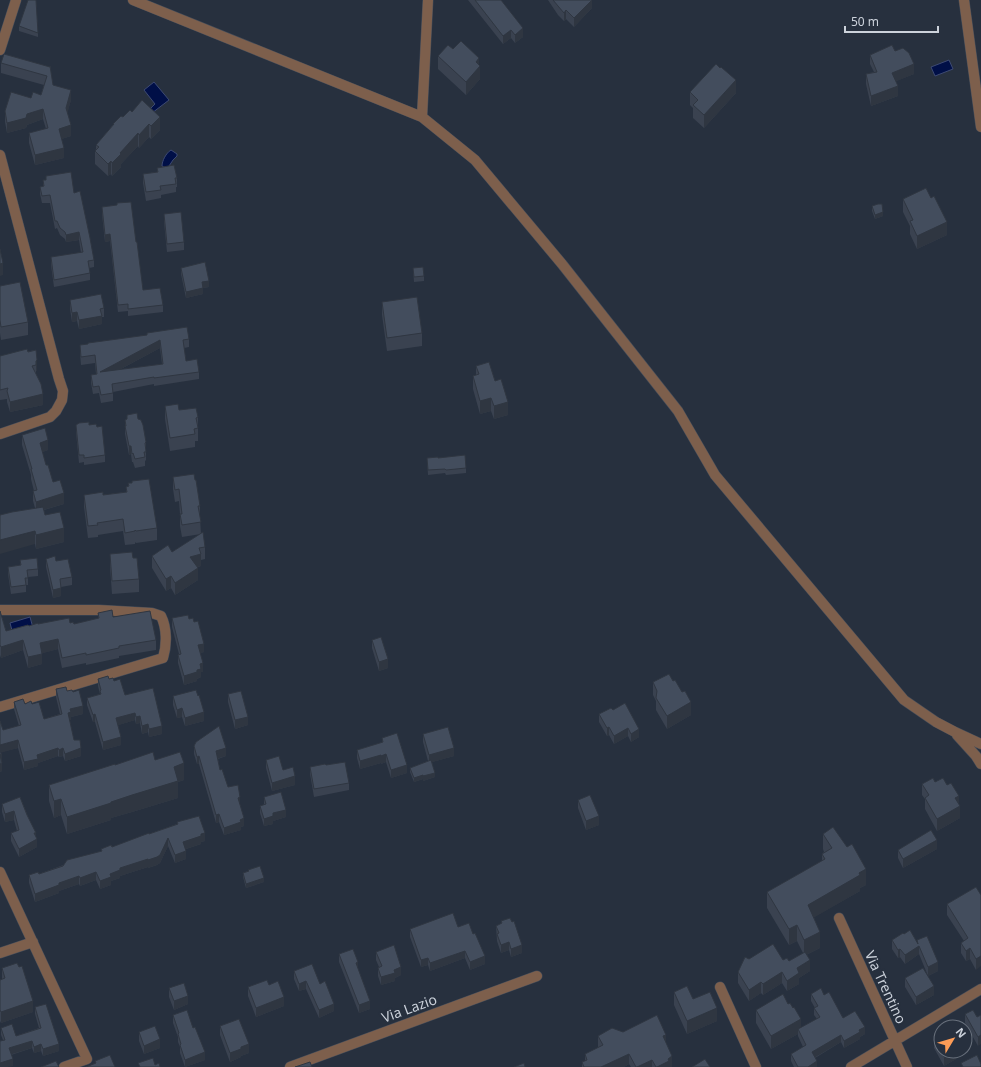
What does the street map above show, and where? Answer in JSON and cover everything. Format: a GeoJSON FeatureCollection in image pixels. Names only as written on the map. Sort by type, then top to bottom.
{"type":"FeatureCollection","features":[{"type":"Feature","properties":{"kind":"street"},"geometry":{"type":"LineString","coordinates":[[0,50],[16,0]]}},
{"type":"Feature","properties":{"kind":"street"},"geometry":{"type":"LineString","coordinates":[[133,0],[422,117],[475,160],[562,264],[678,411],[714,475],[904,700],[936,722],[981,744]]}},
{"type":"Feature","properties":{"kind":"street"},"geometry":{"type":"LineString","coordinates":[[422,117],[428,0]]}},
{"type":"Feature","properties":{"kind":"street"},"geometry":{"type":"LineString","coordinates":[[964,0],[977,72],[981,127]]}},
{"type":"Feature","properties":{"kind":"street"},"geometry":{"type":"LineString","coordinates":[[0,155],[63,391],[62,400],[50,418],[0,434]]}},
{"type":"Feature","properties":{"kind":"street"},"geometry":{"type":"LineString","coordinates":[[0,610],[99,610],[152,612],[161,616],[165,623],[166,648],[164,658],[0,707]]}},
{"type":"Feature","properties":{"kind":"street"},"geometry":{"type":"LineString","coordinates":[[955,732],[981,764]]}},
{"type":"Feature","properties":{"kind":"street"},"geometry":{"type":"LineString","coordinates":[[0,872],[87,1059],[64,1067]]}},
{"type":"Feature","properties":{"kind":"street","name":"Via Trentino"},"geometry":{"type":"LineString","coordinates":[[839,918],[907,1067]]}},
{"type":"Feature","properties":{"kind":"street"},"geometry":{"type":"LineString","coordinates":[[0,953],[33,942]]}},
{"type":"Feature","properties":{"kind":"street","name":"Via Lazio"},"geometry":{"type":"LineString","coordinates":[[290,1067],[537,976]]}},
{"type":"Feature","properties":{"kind":"street"},"geometry":{"type":"LineString","coordinates":[[720,987],[756,1067]]}},
{"type":"Feature","properties":{"kind":"street"},"geometry":{"type":"LineString","coordinates":[[851,1067],[981,989]]}},
{"type":"Feature","properties":{"kind":"shaded area"},"geometry":{"type":"Polygon","coordinates":[[[949,60],[953,69],[935,76],[931,67],[949,60]]]}},
{"type":"Feature","properties":{"kind":"shaded area"},"geometry":{"type":"Polygon","coordinates":[[[154,82],[169,100],[152,113],[149,110],[155,104],[144,90],[154,82]]]}},
{"type":"Feature","properties":{"kind":"shaded area"},"geometry":{"type":"Polygon","coordinates":[[[171,150],[177,154],[177,156],[167,169],[162,166],[162,164],[166,155],[171,150]]]}},
{"type":"Feature","properties":{"kind":"shaded area"},"geometry":{"type":"Polygon","coordinates":[[[30,617],[33,628],[13,634],[10,623],[30,617]]]}},
{"type":"Feature","properties":{"kind":"building"},"geometry":{"type":"Polygon","coordinates":[[[28,0],[36,0],[38,33],[19,26],[28,0]]]}},
{"type":"Feature","properties":{"kind":"building"},"geometry":{"type":"Polygon","coordinates":[[[475,0],[501,0],[523,28],[515,35],[511,30],[503,36],[475,0]]]}},
{"type":"Feature","properties":{"kind":"building"},"geometry":{"type":"Polygon","coordinates":[[[553,0],[592,0],[574,18],[566,10],[564,13],[553,0]]]}},
{"type":"Feature","properties":{"kind":"building"},"geometry":{"type":"Polygon","coordinates":[[[461,41],[479,58],[476,62],[480,66],[466,82],[438,56],[448,45],[453,49],[461,41]]]}},
{"type":"Feature","properties":{"kind":"building"},"geometry":{"type":"Polygon","coordinates":[[[892,45],[895,51],[903,48],[909,53],[914,64],[892,73],[898,86],[871,96],[866,74],[877,72],[870,55],[892,45]]]}},
{"type":"Feature","properties":{"kind":"building"},"geometry":{"type":"Polygon","coordinates":[[[4,54],[50,66],[53,85],[71,90],[66,108],[71,125],[59,129],[64,148],[35,155],[29,133],[48,128],[43,109],[27,114],[26,118],[7,123],[5,111],[11,92],[31,98],[33,92],[41,95],[47,76],[1,63],[4,54]]]}},
{"type":"Feature","properties":{"kind":"building"},"geometry":{"type":"Polygon","coordinates":[[[716,64],[736,80],[704,115],[693,105],[698,100],[690,92],[716,64]]]}},
{"type":"Feature","properties":{"kind":"building"},"geometry":{"type":"Polygon","coordinates":[[[142,100],[160,117],[151,126],[149,124],[139,135],[138,133],[120,153],[121,154],[112,163],[111,161],[108,164],[95,151],[99,147],[96,145],[121,116],[123,117],[130,110],[132,112],[142,100]]]}},
{"type":"Feature","properties":{"kind":"building"},"geometry":{"type":"Polygon","coordinates":[[[174,165],[177,178],[175,178],[176,184],[160,186],[161,190],[146,192],[143,174],[158,172],[157,168],[174,165]]]}},
{"type":"Feature","properties":{"kind":"building"},"geometry":{"type":"Polygon","coordinates":[[[71,172],[74,193],[80,191],[94,260],[88,261],[90,273],[54,280],[51,257],[83,252],[79,232],[66,235],[60,228],[57,221],[55,221],[50,195],[42,196],[40,187],[44,186],[43,180],[46,180],[46,176],[71,172]]]}},
{"type":"Feature","properties":{"kind":"building"},"geometry":{"type":"Polygon","coordinates":[[[926,188],[931,198],[934,196],[947,222],[917,236],[910,221],[913,220],[903,199],[926,188]]]}},
{"type":"Feature","properties":{"kind":"building"},"geometry":{"type":"Polygon","coordinates":[[[131,202],[143,290],[160,288],[163,305],[128,309],[128,304],[118,305],[110,234],[105,235],[102,207],[117,205],[117,203],[131,202]]]}},
{"type":"Feature","properties":{"kind":"building"},"geometry":{"type":"Polygon","coordinates":[[[882,204],[883,212],[875,215],[872,206],[882,204]]]}},
{"type":"Feature","properties":{"kind":"building"},"geometry":{"type":"Polygon","coordinates":[[[181,212],[184,242],[167,244],[164,214],[181,212]]]}},
{"type":"Feature","properties":{"kind":"building"},"geometry":{"type":"Polygon","coordinates":[[[0,249],[3,263],[0,264],[0,249]]]}},
{"type":"Feature","properties":{"kind":"building"},"geometry":{"type":"Polygon","coordinates":[[[205,262],[209,281],[202,282],[203,288],[186,292],[181,268],[205,262]]]}},
{"type":"Feature","properties":{"kind":"building"},"geometry":{"type":"Polygon","coordinates":[[[423,267],[424,276],[414,277],[413,268],[423,267]]]}},
{"type":"Feature","properties":{"kind":"building"},"geometry":{"type":"Polygon","coordinates":[[[20,282],[28,322],[1,327],[0,286],[20,282]]]}},
{"type":"Feature","properties":{"kind":"building"},"geometry":{"type":"Polygon","coordinates":[[[101,294],[104,308],[100,309],[102,316],[79,320],[77,312],[72,313],[70,300],[101,294]]]}},
{"type":"Feature","properties":{"kind":"building"},"geometry":{"type":"Polygon","coordinates":[[[417,297],[422,333],[387,338],[382,302],[417,297]]]}},
{"type":"Feature","properties":{"kind":"building"},"geometry":{"type":"Polygon","coordinates":[[[187,327],[189,339],[183,340],[186,361],[197,359],[199,372],[112,384],[113,393],[101,395],[99,386],[93,387],[91,375],[97,374],[95,355],[81,357],[80,345],[147,335],[147,333],[187,327]],[[160,340],[100,372],[163,364],[160,340]]]}},
{"type":"Feature","properties":{"kind":"building"},"geometry":{"type":"Polygon","coordinates":[[[27,349],[28,352],[36,350],[36,365],[32,366],[41,384],[43,394],[10,402],[7,391],[8,388],[0,390],[0,356],[27,349]]]}},
{"type":"Feature","properties":{"kind":"building"},"geometry":{"type":"Polygon","coordinates":[[[489,362],[495,381],[501,379],[508,402],[494,406],[491,398],[480,401],[473,376],[479,374],[476,366],[489,362]]]}},
{"type":"Feature","properties":{"kind":"building"},"geometry":{"type":"Polygon","coordinates":[[[178,404],[179,410],[196,408],[198,428],[194,429],[195,434],[170,438],[165,406],[178,404]]]}},
{"type":"Feature","properties":{"kind":"building"},"geometry":{"type":"Polygon","coordinates":[[[137,413],[138,419],[141,420],[143,425],[146,452],[144,452],[145,457],[135,459],[133,453],[132,454],[131,446],[129,446],[125,420],[127,419],[127,415],[137,413]]]}},
{"type":"Feature","properties":{"kind":"building"},"geometry":{"type":"Polygon","coordinates":[[[89,422],[89,425],[96,424],[97,427],[102,426],[105,455],[84,458],[84,455],[79,455],[76,425],[79,423],[89,422]]]}},
{"type":"Feature","properties":{"kind":"building"},"geometry":{"type":"Polygon","coordinates":[[[45,428],[48,440],[40,443],[46,465],[48,465],[53,482],[60,480],[64,493],[36,502],[33,491],[37,490],[22,435],[45,428]]]}},
{"type":"Feature","properties":{"kind":"building"},"geometry":{"type":"Polygon","coordinates":[[[465,455],[466,468],[428,470],[427,458],[465,455]]]}},
{"type":"Feature","properties":{"kind":"building"},"geometry":{"type":"Polygon","coordinates":[[[194,474],[200,506],[198,506],[201,522],[182,525],[179,489],[175,490],[173,477],[194,474]]]}},
{"type":"Feature","properties":{"kind":"building"},"geometry":{"type":"Polygon","coordinates":[[[149,479],[157,528],[135,530],[125,533],[123,519],[88,526],[84,495],[103,492],[103,495],[127,492],[126,487],[129,486],[128,483],[132,483],[132,481],[149,479]]]}},
{"type":"Feature","properties":{"kind":"building"},"geometry":{"type":"Polygon","coordinates":[[[43,507],[45,515],[60,512],[64,528],[36,535],[35,531],[0,540],[0,515],[43,507]]]}},
{"type":"Feature","properties":{"kind":"building"},"geometry":{"type":"Polygon","coordinates":[[[203,532],[205,547],[199,548],[201,554],[190,557],[198,568],[175,583],[171,576],[166,579],[152,556],[168,545],[172,552],[203,532]]]}},
{"type":"Feature","properties":{"kind":"building"},"geometry":{"type":"Polygon","coordinates":[[[132,552],[133,558],[137,558],[139,579],[112,581],[110,554],[132,552]]]}},
{"type":"Feature","properties":{"kind":"building"},"geometry":{"type":"Polygon","coordinates":[[[55,556],[56,561],[68,559],[72,577],[60,579],[61,588],[53,590],[46,559],[55,556]]]}},
{"type":"Feature","properties":{"kind":"building"},"geometry":{"type":"Polygon","coordinates":[[[37,558],[38,569],[27,570],[28,578],[25,578],[26,585],[11,587],[8,567],[21,565],[20,560],[37,558]]]}},
{"type":"Feature","properties":{"kind":"building"},"geometry":{"type":"Polygon","coordinates":[[[112,610],[113,617],[150,611],[156,640],[119,646],[119,648],[86,655],[86,653],[62,658],[58,639],[40,643],[42,654],[28,657],[23,640],[1,647],[0,645],[0,611],[6,631],[28,625],[69,618],[70,623],[73,622],[74,624],[99,618],[98,613],[112,610]]]}},
{"type":"Feature","properties":{"kind":"building"},"geometry":{"type":"Polygon","coordinates":[[[188,615],[189,619],[193,618],[194,622],[198,621],[204,644],[198,645],[203,663],[200,664],[201,669],[197,670],[197,672],[184,676],[178,655],[181,654],[172,618],[188,615]]]}},
{"type":"Feature","properties":{"kind":"building"},"geometry":{"type":"Polygon","coordinates":[[[381,637],[388,659],[379,662],[372,640],[381,637]]]}},
{"type":"Feature","properties":{"kind":"building"},"geometry":{"type":"Polygon","coordinates":[[[669,674],[673,681],[675,680],[682,692],[685,691],[691,702],[667,716],[656,698],[657,691],[653,682],[669,674]]]}},
{"type":"Feature","properties":{"kind":"building"},"geometry":{"type":"Polygon","coordinates":[[[108,676],[109,679],[113,678],[114,681],[120,679],[125,695],[153,688],[162,726],[149,729],[148,724],[142,726],[140,716],[136,717],[135,713],[116,718],[121,737],[103,742],[95,714],[93,715],[87,698],[101,694],[98,679],[108,676]]]}},
{"type":"Feature","properties":{"kind":"building"},"geometry":{"type":"Polygon","coordinates":[[[66,687],[67,691],[72,690],[73,692],[79,690],[83,706],[70,709],[71,712],[68,713],[74,740],[80,740],[81,748],[65,754],[63,748],[59,750],[58,748],[37,755],[38,759],[24,762],[18,740],[0,745],[0,721],[3,730],[21,725],[14,702],[23,699],[25,704],[31,701],[32,704],[39,702],[44,719],[62,714],[56,689],[66,687]]]}},
{"type":"Feature","properties":{"kind":"building"},"geometry":{"type":"Polygon","coordinates":[[[196,690],[204,712],[185,718],[182,708],[177,710],[173,696],[196,690]]]}},
{"type":"Feature","properties":{"kind":"building"},"geometry":{"type":"Polygon","coordinates":[[[241,691],[248,717],[235,720],[228,694],[241,691]]]}},
{"type":"Feature","properties":{"kind":"building"},"geometry":{"type":"Polygon","coordinates":[[[625,703],[639,729],[631,734],[628,728],[614,736],[609,727],[607,728],[599,714],[611,708],[613,710],[625,703]]]}},
{"type":"Feature","properties":{"kind":"building"},"geometry":{"type":"Polygon","coordinates":[[[219,726],[226,748],[216,751],[220,770],[222,769],[228,787],[238,785],[240,797],[238,798],[244,818],[240,820],[241,822],[224,828],[219,814],[216,815],[199,756],[197,757],[194,746],[196,742],[219,726]]]}},
{"type":"Feature","properties":{"kind":"building"},"geometry":{"type":"Polygon","coordinates":[[[448,727],[454,748],[429,755],[423,734],[448,727]]]}},
{"type":"Feature","properties":{"kind":"building"},"geometry":{"type":"Polygon","coordinates":[[[397,733],[407,765],[391,770],[386,754],[360,761],[357,750],[383,742],[382,738],[397,733]]]}},
{"type":"Feature","properties":{"kind":"building"},"geometry":{"type":"Polygon","coordinates":[[[153,752],[155,760],[180,752],[184,763],[174,767],[178,781],[67,817],[61,799],[54,801],[49,785],[153,752]]]}},
{"type":"Feature","properties":{"kind":"building"},"geometry":{"type":"Polygon","coordinates":[[[279,756],[283,770],[293,767],[295,776],[272,783],[266,760],[279,756]]]}},
{"type":"Feature","properties":{"kind":"building"},"geometry":{"type":"Polygon","coordinates":[[[431,760],[435,773],[414,778],[410,768],[431,760]]]}},
{"type":"Feature","properties":{"kind":"building"},"geometry":{"type":"Polygon","coordinates":[[[345,762],[349,783],[314,789],[310,767],[345,762]]]}},
{"type":"Feature","properties":{"kind":"building"},"geometry":{"type":"Polygon","coordinates":[[[933,778],[935,782],[943,778],[947,785],[951,783],[959,796],[955,798],[960,806],[937,819],[925,798],[929,795],[922,784],[933,778]]]}},
{"type":"Feature","properties":{"kind":"building"},"geometry":{"type":"Polygon","coordinates":[[[281,792],[286,810],[273,813],[273,816],[264,819],[260,806],[266,804],[264,797],[281,792]]]}},
{"type":"Feature","properties":{"kind":"building"},"geometry":{"type":"Polygon","coordinates":[[[590,795],[599,816],[586,821],[578,800],[590,795]]]}},
{"type":"Feature","properties":{"kind":"building"},"geometry":{"type":"Polygon","coordinates":[[[20,797],[36,833],[34,833],[37,839],[19,849],[11,833],[19,830],[14,811],[5,814],[2,804],[20,797]]]}},
{"type":"Feature","properties":{"kind":"building"},"geometry":{"type":"Polygon","coordinates":[[[199,816],[205,833],[201,834],[201,836],[183,842],[186,851],[175,855],[168,838],[160,855],[120,868],[120,870],[110,874],[111,877],[100,881],[96,872],[59,883],[59,885],[35,894],[29,875],[38,872],[39,874],[63,866],[67,860],[102,851],[101,849],[111,845],[112,847],[178,824],[177,822],[199,816]]]}},
{"type":"Feature","properties":{"kind":"building"},"geometry":{"type":"Polygon","coordinates":[[[833,827],[847,847],[852,844],[866,869],[859,873],[860,875],[808,905],[820,932],[804,940],[797,925],[789,929],[767,892],[825,859],[822,854],[832,848],[823,834],[833,827]]]}},
{"type":"Feature","properties":{"kind":"building"},"geometry":{"type":"Polygon","coordinates":[[[931,830],[937,840],[903,859],[898,850],[931,830]]]}},
{"type":"Feature","properties":{"kind":"building"},"geometry":{"type":"Polygon","coordinates":[[[260,866],[264,878],[246,884],[243,873],[260,866]]]}},
{"type":"Feature","properties":{"kind":"building"},"geometry":{"type":"Polygon","coordinates":[[[976,887],[981,895],[981,956],[976,959],[970,948],[966,951],[961,943],[968,938],[947,904],[976,887]]]}},
{"type":"Feature","properties":{"kind":"building"},"geometry":{"type":"Polygon","coordinates":[[[453,913],[458,927],[469,923],[485,956],[470,962],[465,951],[430,963],[428,958],[421,960],[410,929],[453,913]]]}},
{"type":"Feature","properties":{"kind":"building"},"geometry":{"type":"Polygon","coordinates":[[[510,918],[512,922],[514,921],[522,945],[511,949],[509,942],[501,945],[496,926],[502,923],[501,921],[510,918]]]}},
{"type":"Feature","properties":{"kind":"building"},"geometry":{"type":"Polygon","coordinates":[[[910,930],[918,944],[917,940],[927,936],[938,962],[928,967],[919,946],[905,955],[900,949],[898,950],[892,940],[910,930]]]}},
{"type":"Feature","properties":{"kind":"building"},"geometry":{"type":"Polygon","coordinates":[[[773,944],[783,960],[787,958],[789,961],[805,952],[810,960],[797,968],[799,973],[787,981],[782,972],[763,984],[761,982],[749,990],[738,972],[745,957],[749,959],[773,944]]]}},
{"type":"Feature","properties":{"kind":"building"},"geometry":{"type":"Polygon","coordinates":[[[394,945],[401,967],[394,970],[395,973],[381,977],[378,968],[382,966],[376,952],[394,945]]]}},
{"type":"Feature","properties":{"kind":"building"},"geometry":{"type":"Polygon","coordinates":[[[353,949],[358,962],[356,963],[370,1001],[359,1005],[339,954],[353,949]]]}},
{"type":"Feature","properties":{"kind":"building"},"geometry":{"type":"Polygon","coordinates":[[[17,963],[19,967],[22,966],[33,1001],[1,1012],[0,980],[5,978],[2,968],[17,963]]]}},
{"type":"Feature","properties":{"kind":"building"},"geometry":{"type":"Polygon","coordinates":[[[312,964],[320,984],[325,981],[334,1004],[319,1010],[306,981],[299,984],[294,971],[312,964]]]}},
{"type":"Feature","properties":{"kind":"building"},"geometry":{"type":"Polygon","coordinates":[[[923,968],[934,986],[916,997],[905,978],[923,968]]]}},
{"type":"Feature","properties":{"kind":"building"},"geometry":{"type":"Polygon","coordinates":[[[267,980],[269,985],[278,981],[284,997],[256,1008],[248,987],[267,980]]]}},
{"type":"Feature","properties":{"kind":"building"},"geometry":{"type":"Polygon","coordinates":[[[184,983],[188,996],[174,1001],[169,988],[184,983]]]}},
{"type":"Feature","properties":{"kind":"building"},"geometry":{"type":"Polygon","coordinates":[[[687,986],[693,999],[710,992],[717,1008],[687,1021],[674,992],[687,986]]]}},
{"type":"Feature","properties":{"kind":"building"},"geometry":{"type":"Polygon","coordinates":[[[821,988],[824,995],[829,992],[843,1018],[855,1011],[865,1027],[859,1030],[860,1032],[844,1041],[841,1035],[812,1052],[817,1061],[808,1067],[798,1067],[791,1054],[806,1045],[798,1029],[820,1017],[814,1008],[818,1006],[811,994],[821,988]]]}},
{"type":"Feature","properties":{"kind":"building"},"geometry":{"type":"Polygon","coordinates":[[[783,994],[788,1004],[790,1003],[793,1008],[794,1007],[801,1019],[771,1036],[756,1010],[783,994]]]}},
{"type":"Feature","properties":{"kind":"building"},"geometry":{"type":"Polygon","coordinates":[[[46,1004],[59,1044],[43,1049],[41,1044],[34,1047],[32,1041],[9,1048],[13,1059],[0,1063],[0,1041],[5,1040],[1,1028],[12,1024],[16,1036],[41,1028],[35,1007],[46,1004]]]}},
{"type":"Feature","properties":{"kind":"building"},"geometry":{"type":"Polygon","coordinates":[[[187,1010],[193,1028],[195,1027],[205,1052],[185,1060],[173,1015],[187,1010]]]}},
{"type":"Feature","properties":{"kind":"building"},"geometry":{"type":"Polygon","coordinates":[[[973,1010],[977,1017],[981,1015],[981,1035],[978,1037],[973,1028],[973,1019],[968,1019],[965,1014],[973,1010]]]}},
{"type":"Feature","properties":{"kind":"building"},"geometry":{"type":"Polygon","coordinates":[[[657,1015],[666,1035],[663,1036],[672,1056],[668,1059],[669,1061],[656,1067],[652,1060],[636,1067],[629,1054],[601,1067],[584,1067],[582,1062],[587,1060],[585,1054],[603,1045],[598,1036],[612,1028],[623,1032],[657,1015]]]}},
{"type":"Feature","properties":{"kind":"building"},"geometry":{"type":"Polygon","coordinates":[[[239,1019],[249,1044],[230,1053],[220,1026],[239,1019]]]}},
{"type":"Feature","properties":{"kind":"building"},"geometry":{"type":"Polygon","coordinates":[[[155,1026],[160,1039],[144,1046],[139,1032],[155,1026]]]}},
{"type":"Feature","properties":{"kind":"building"},"geometry":{"type":"Polygon","coordinates":[[[110,1055],[115,1067],[86,1067],[96,1063],[95,1061],[110,1055]]]}},
{"type":"Feature","properties":{"kind":"building"},"geometry":{"type":"Polygon","coordinates":[[[977,1055],[981,1067],[963,1067],[961,1063],[969,1059],[973,1059],[973,1057],[977,1055]]]}},
{"type":"Feature","properties":{"kind":"building"},"geometry":{"type":"Polygon","coordinates":[[[153,1058],[155,1065],[159,1063],[160,1067],[140,1067],[138,1063],[153,1058]]]}},
{"type":"Feature","properties":{"kind":"building"},"geometry":{"type":"Polygon","coordinates":[[[705,1059],[710,1067],[692,1067],[705,1059]]]}},
{"type":"Feature","properties":{"kind":"building"},"geometry":{"type":"Polygon","coordinates":[[[56,1061],[59,1067],[41,1067],[56,1061]]]}},
{"type":"Feature","properties":{"kind":"building"},"geometry":{"type":"Polygon","coordinates":[[[310,1062],[312,1067],[295,1067],[310,1062]]]}},
{"type":"Feature","properties":{"kind":"building"},"geometry":{"type":"Polygon","coordinates":[[[524,1063],[525,1067],[514,1067],[524,1063]]]}}]}
